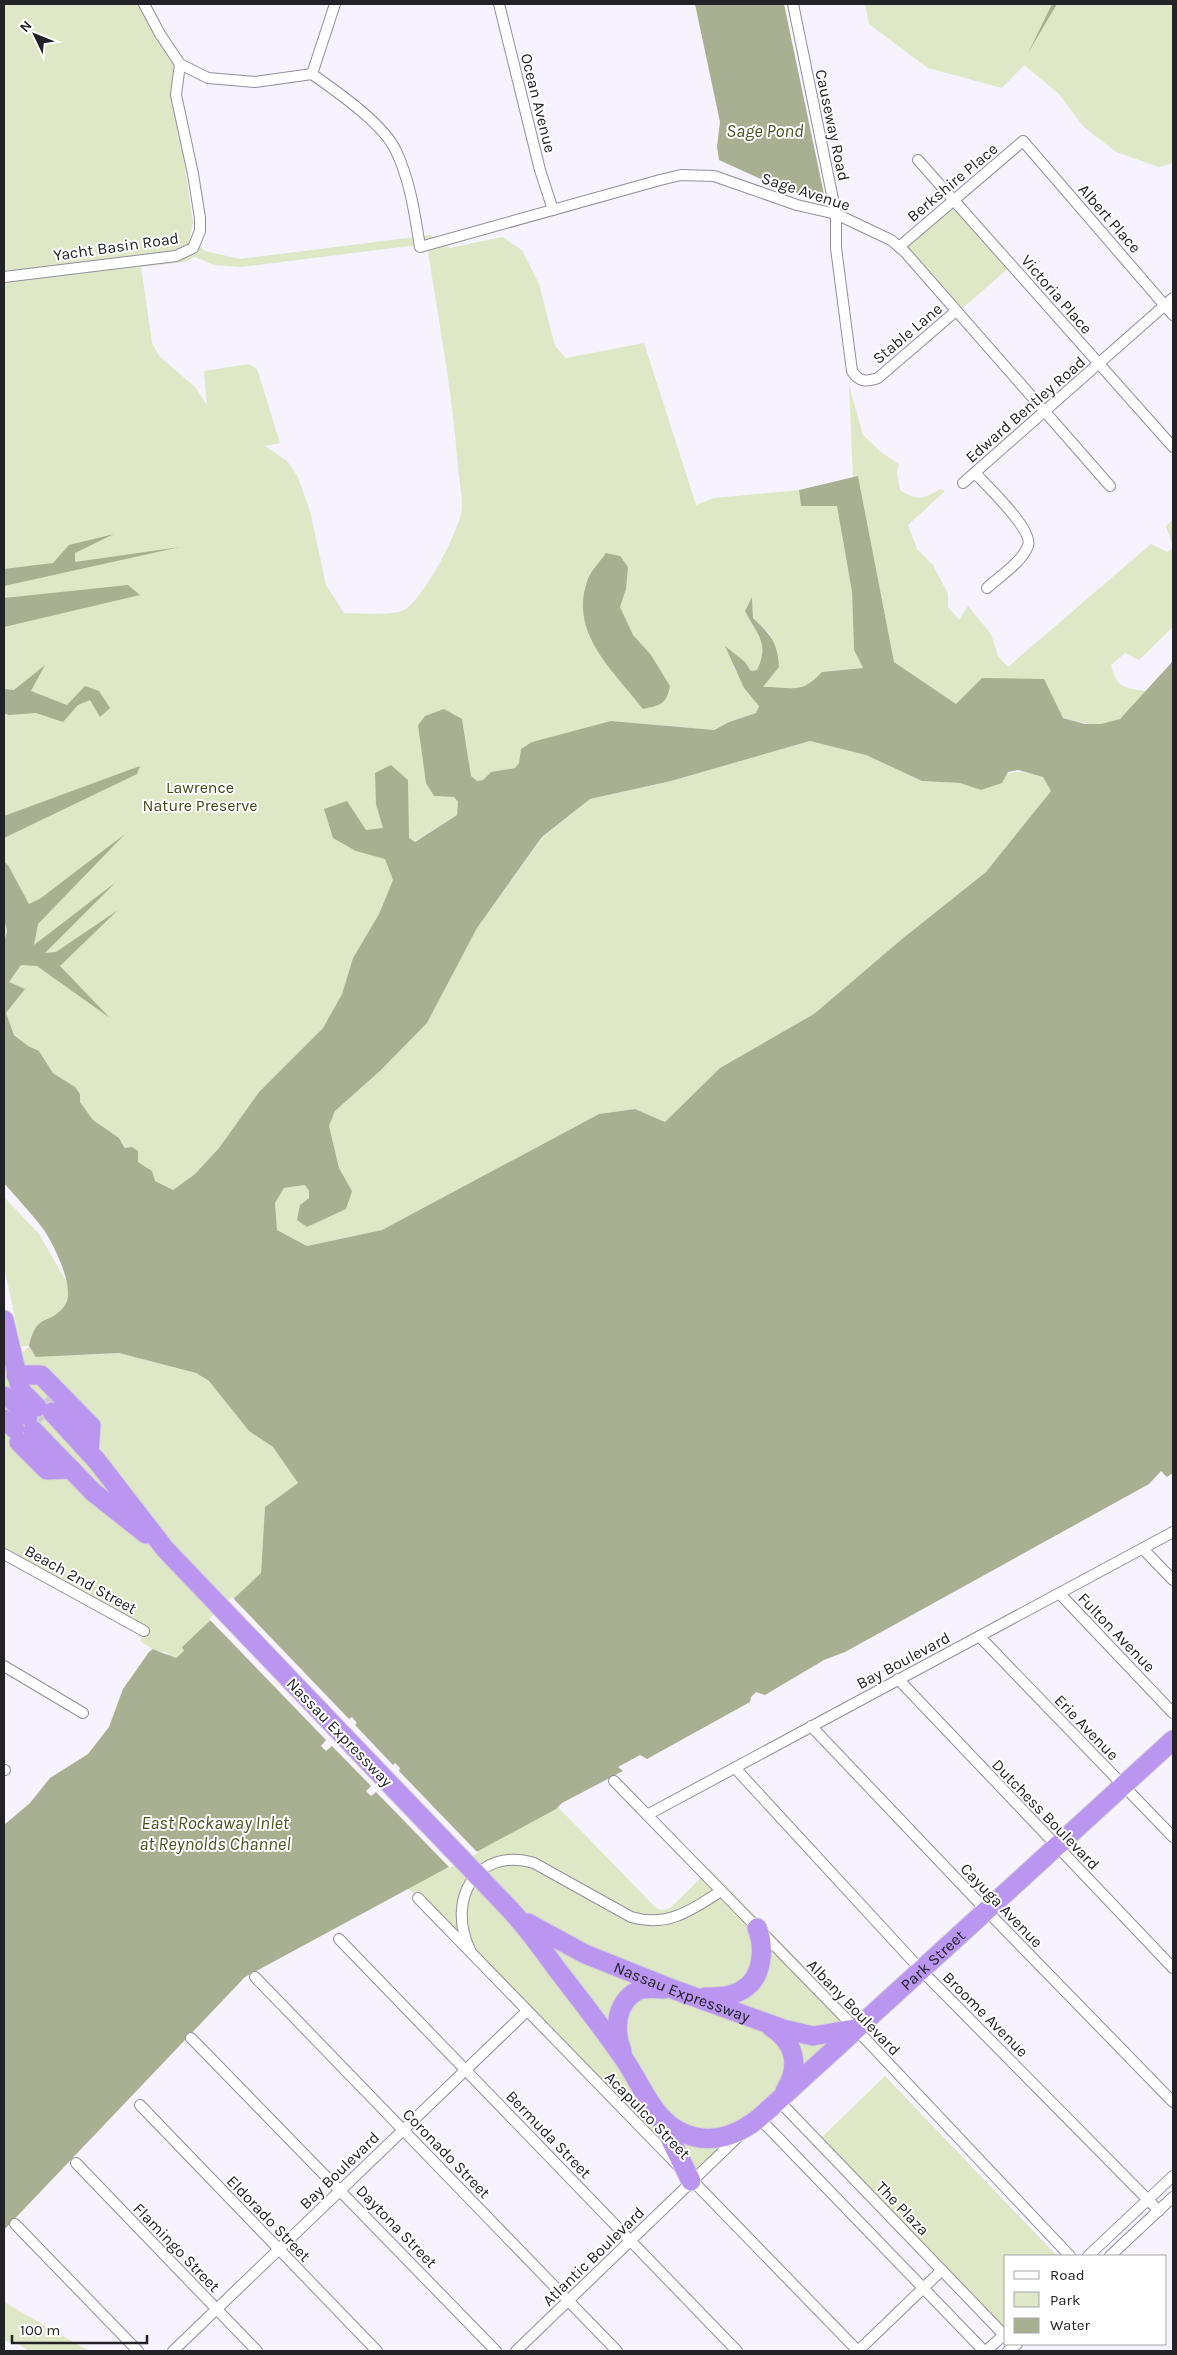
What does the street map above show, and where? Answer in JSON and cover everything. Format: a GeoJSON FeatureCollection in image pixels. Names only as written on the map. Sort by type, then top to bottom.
{"type":"FeatureCollection","features":[{"type":"Feature","properties":{"kind":"highway"},"geometry":{"type":"LineString","coordinates":[[4,1320],[10,1369],[17,1395],[32,1419]]}},
{"type":"Feature","properties":{"kind":"highway"},"geometry":{"type":"LineString","coordinates":[[10,1369],[41,1375],[91,1426],[90,1452]]}},
{"type":"Feature","properties":{"kind":"highway"},"geometry":{"type":"LineString","coordinates":[[4,1396],[12,1400],[32,1419]]}},
{"type":"Feature","properties":{"kind":"highway","name":"Nassau Expressway"},"geometry":{"type":"LineString","coordinates":[[4,1400],[32,1419],[90,1452],[165,1549]]}},
{"type":"Feature","properties":{"kind":"highway"},"geometry":{"type":"LineString","coordinates":[[4,1410],[32,1419]]}},
{"type":"Feature","properties":{"kind":"highway","name":"Nassau Expressway"},"geometry":{"type":"LineString","coordinates":[[32,1419],[47,1470],[71,1469],[112,1508],[165,1549],[516,1915],[626,2061],[657,2113],[678,2130],[707,2139],[737,2134],[758,2119]]}},
{"type":"Feature","properties":{"kind":"highway","name":"Park Street"},"geometry":{"type":"LineString","coordinates":[[758,2119],[1173,1740]]}},
{"type":"Feature","properties":{"kind":"highway","name":"Nassau Expressway"},"geometry":{"type":"LineString","coordinates":[[516,1915],[542,1932],[585,1954],[675,1990],[800,2035],[837,2034],[856,2029]]}},
{"type":"Feature","properties":{"kind":"highway"},"geometry":{"type":"LineString","coordinates":[[696,1996],[728,1996],[743,1990],[749,1985],[758,1972],[761,1960],[762,1945],[757,1928]]}},
{"type":"Feature","properties":{"kind":"highway"},"geometry":{"type":"LineString","coordinates":[[626,2061],[618,2041],[617,2024],[620,2010],[628,1998],[638,1991],[651,1988],[675,1990]]}},
{"type":"Feature","properties":{"kind":"highway"},"geometry":{"type":"LineString","coordinates":[[756,2019],[777,2031],[787,2042],[794,2056],[795,2069],[790,2082],[778,2100]]}},
{"type":"Feature","properties":{"kind":"highway"},"geometry":{"type":"LineString","coordinates":[[657,2113],[691,2182]]}},
{"type":"Feature","properties":{"kind":"street"},"geometry":{"type":"LineString","coordinates":[[144,4],[160,34],[180,64],[208,78],[255,82],[312,74],[335,4]]}},
{"type":"Feature","properties":{"kind":"street","name":"Ocean Avenue"},"geometry":{"type":"LineString","coordinates":[[499,4],[540,170],[553,210]]}},
{"type":"Feature","properties":{"kind":"street","name":"Causeway Road"},"geometry":{"type":"LineString","coordinates":[[792,4],[836,214],[837,257],[852,371]]}},
{"type":"Feature","properties":{"kind":"street","name":"Yacht Basin Road"},"geometry":{"type":"LineString","coordinates":[[4,277],[176,256],[193,248],[200,231],[200,218],[193,174],[176,95],[180,64]]}},
{"type":"Feature","properties":{"kind":"street","name":"Sage Avenue"},"geometry":{"type":"LineString","coordinates":[[312,74],[366,116],[388,138],[396,150],[413,208],[420,247],[660,180],[698,174],[720,177],[797,205],[836,214],[891,240],[1110,486]]}},
{"type":"Feature","properties":{"kind":"street","name":"Berkshire Place"},"geometry":{"type":"LineString","coordinates":[[899,247],[1024,141]]}},
{"type":"Feature","properties":{"kind":"street","name":"Albert Place"},"geometry":{"type":"LineString","coordinates":[[1024,141],[1169,302],[1173,315]]}},
{"type":"Feature","properties":{"kind":"street","name":"Victoria Place"},"geometry":{"type":"LineString","coordinates":[[918,160],[1173,447]]}},
{"type":"Feature","properties":{"kind":"street","name":"Edward Bentley Road"},"geometry":{"type":"LineString","coordinates":[[963,483],[1169,302]]}},
{"type":"Feature","properties":{"kind":"street","name":"Stable Lane"},"geometry":{"type":"LineString","coordinates":[[852,371],[860,380],[868,381],[878,378],[956,311]]}},
{"type":"Feature","properties":{"kind":"street"},"geometry":{"type":"LineString","coordinates":[[974,473],[1021,525],[1029,539],[1028,546],[1019,559],[987,588]]}},
{"type":"Feature","properties":{"kind":"street","name":"Bay Boulevard"},"geometry":{"type":"LineString","coordinates":[[647,1815],[1173,1532]]}},
{"type":"Feature","properties":{"kind":"street"},"geometry":{"type":"LineString","coordinates":[[1143,1549],[1173,1580]]}},
{"type":"Feature","properties":{"kind":"street","name":"Beach 2nd Street"},"geometry":{"type":"LineString","coordinates":[[4,1554],[144,1631]]}},
{"type":"Feature","properties":{"kind":"street","name":"Fulton Avenue"},"geometry":{"type":"LineString","coordinates":[[1060,1594],[1173,1713]]}},
{"type":"Feature","properties":{"kind":"street","name":"Erie Avenue"},"geometry":{"type":"LineString","coordinates":[[980,1637],[1173,1837]]}},
{"type":"Feature","properties":{"kind":"street"},"geometry":{"type":"LineString","coordinates":[[4,1666],[83,1713]]}},
{"type":"Feature","properties":{"kind":"street","name":"Dutchess Boulevard"},"geometry":{"type":"LineString","coordinates":[[898,1679],[1173,1968]]}},
{"type":"Feature","properties":{"kind":"street","name":"Cayuga Avenue"},"geometry":{"type":"LineString","coordinates":[[811,1726],[986,1910],[1173,2102]]}},
{"type":"Feature","properties":{"kind":"street","name":"Broome Avenue"},"geometry":{"type":"LineString","coordinates":[[735,1768],[921,1970],[1159,2211]]}},
{"type":"Feature","properties":{"kind":"street","name":"Albany Boulevard"},"geometry":{"type":"LineString","coordinates":[[614,1781],[856,2029],[1069,2255]]}},
{"type":"Feature","properties":{"kind":"street"},"geometry":{"type":"LineString","coordinates":[[473,1956],[463,1933],[460,1912],[465,1893],[480,1872],[493,1864],[515,1859],[534,1864],[631,1917],[647,1921],[667,1920],[686,1914],[721,1891]]}},
{"type":"Feature","properties":{"kind":"street","name":"Acapulco Street"},"geometry":{"type":"LineString","coordinates":[[418,1898],[691,2182],[858,2351]]}},
{"type":"Feature","properties":{"kind":"street","name":"Bermuda Street"},"geometry":{"type":"LineString","coordinates":[[339,1939],[737,2351]]}},
{"type":"Feature","properties":{"kind":"street","name":"Coronado Street"},"geometry":{"type":"LineString","coordinates":[[255,1977],[617,2351]]}},
{"type":"Feature","properties":{"kind":"street","name":"Bay Boulevard"},"geometry":{"type":"LineString","coordinates":[[173,2351],[526,2011]]}},
{"type":"Feature","properties":{"kind":"street","name":"Daytona Street"},"geometry":{"type":"LineString","coordinates":[[191,2038],[341,2189],[496,2351]]}},
{"type":"Feature","properties":{"kind":"street","name":"The Plaza"},"geometry":{"type":"LineString","coordinates":[[778,2100],[1004,2334]]}},
{"type":"Feature","properties":{"kind":"street","name":"Eldorado Street"},"geometry":{"type":"LineString","coordinates":[[140,2105],[377,2351]]}},
{"type":"Feature","properties":{"kind":"street"},"geometry":{"type":"LineString","coordinates":[[758,2119],[985,2351],[1004,2336]]}},
{"type":"Feature","properties":{"kind":"street","name":"Park Street"},"geometry":{"type":"LineString","coordinates":[[691,2182],[758,2119]]}},
{"type":"Feature","properties":{"kind":"street","name":"Flamingo Street"},"geometry":{"type":"LineString","coordinates":[[76,2163],[257,2351]]}},
{"type":"Feature","properties":{"kind":"street"},"geometry":{"type":"LineString","coordinates":[[1089,2255],[1173,2176]]}},
{"type":"Feature","properties":{"kind":"street","name":"Atlantic Boulevard"},"geometry":{"type":"LineString","coordinates":[[516,2351],[691,2182]]}},
{"type":"Feature","properties":{"kind":"street"},"geometry":{"type":"LineString","coordinates":[[1111,2255],[1173,2197]]}},
{"type":"Feature","properties":{"kind":"street"},"geometry":{"type":"LineString","coordinates":[[15,2224],[138,2351]]}},
{"type":"Feature","properties":{"kind":"street"},"geometry":{"type":"LineString","coordinates":[[858,2351],[942,2270]]}},
{"type":"Feature","properties":{"kind":"green space","name":"Lawrence Nature Preserve"},"geometry":{"type":"Polygon","coordinates":[[[4,4],[142,4],[180,64],[174,94],[193,223],[190,237],[205,251],[240,259],[431,235],[450,248],[502,237],[522,250],[539,284],[555,346],[566,358],[644,343],[696,505],[714,498],[799,490],[801,506],[837,506],[852,592],[854,650],[863,668],[822,672],[811,685],[800,689],[763,687],[770,634],[753,618],[752,598],[745,611],[761,639],[761,660],[757,670],[751,671],[745,662],[733,667],[741,678],[744,688],[759,705],[756,713],[729,722],[713,730],[611,721],[521,749],[519,763],[515,768],[491,772],[483,780],[476,781],[471,777],[462,719],[434,796],[454,797],[458,802],[457,815],[386,859],[393,880],[379,914],[353,958],[342,994],[323,1028],[259,1092],[219,1148],[195,1174],[173,1190],[155,1181],[147,1167],[138,1163],[119,1138],[93,1120],[80,1102],[80,1094],[75,1087],[53,1073],[39,1051],[27,1046],[4,1024],[4,281],[49,276],[4,277],[4,4]],[[409,246],[241,267],[214,265],[195,257],[185,262],[141,267],[152,343],[159,356],[195,387],[207,405],[204,371],[249,364],[257,369],[280,443],[265,446],[287,461],[298,477],[310,511],[326,585],[344,613],[387,614],[407,608],[415,601],[431,578],[453,537],[461,514],[462,497],[453,414],[428,251],[409,246]]]}},
{"type":"Feature","properties":{"kind":"green space"},"geometry":{"type":"Polygon","coordinates":[[[865,4],[1173,4],[1173,163],[1159,167],[1116,152],[1083,126],[1059,94],[1024,65],[1002,88],[928,68],[869,24],[865,4]]]}},
{"type":"Feature","properties":{"kind":"green space"},"geometry":{"type":"Polygon","coordinates":[[[954,201],[1011,266],[958,312],[901,246],[954,201]]]}},
{"type":"Feature","properties":{"kind":"green space"},"geometry":{"type":"Polygon","coordinates":[[[849,385],[863,435],[882,453],[899,464],[897,473],[900,490],[916,498],[924,497],[940,489],[945,491],[908,525],[917,549],[933,565],[948,594],[948,607],[959,620],[968,606],[991,634],[998,656],[1008,667],[1151,544],[1167,552],[1173,548],[1173,627],[1139,660],[1125,653],[1111,665],[1113,673],[1122,686],[1146,691],[1123,717],[1104,724],[1069,719],[1049,712],[982,678],[956,704],[894,662],[858,476],[853,477],[849,385]]]}},
{"type":"Feature","properties":{"kind":"green space"},"geometry":{"type":"Polygon","coordinates":[[[1173,519],[1173,547],[1166,526],[1173,519]]]}},
{"type":"Feature","properties":{"kind":"green space"},"geometry":{"type":"Polygon","coordinates":[[[810,741],[866,755],[922,781],[960,783],[981,790],[1004,775],[1023,772],[1043,777],[1051,791],[986,872],[902,939],[814,1014],[720,1068],[665,1122],[635,1109],[599,1114],[382,1230],[307,1246],[277,1230],[275,1203],[284,1188],[305,1185],[309,1191],[307,1227],[321,1220],[352,1191],[339,1168],[329,1126],[335,1111],[381,1070],[427,1023],[477,928],[543,837],[590,799],[671,781],[810,741]]]}},
{"type":"Feature","properties":{"kind":"green space"},"geometry":{"type":"Polygon","coordinates":[[[4,1197],[39,1234],[70,1288],[65,1306],[56,1315],[36,1357],[119,1353],[196,1373],[209,1381],[249,1431],[273,1447],[298,1483],[265,1507],[261,1573],[183,1647],[184,1651],[176,1659],[165,1652],[157,1652],[140,1641],[144,1634],[4,1549],[4,1371],[29,1346],[21,1346],[4,1266],[4,1197]]]}},
{"type":"Feature","properties":{"kind":"green space"},"geometry":{"type":"Polygon","coordinates":[[[558,1807],[656,1908],[662,1910],[670,1908],[710,1869],[859,2023],[691,2181],[408,1888],[558,1807]]]}},
{"type":"Feature","properties":{"kind":"green space"},"geometry":{"type":"Polygon","coordinates":[[[885,2076],[1056,2255],[1004,2255],[1003,2327],[820,2139],[885,2076]]]}},
{"type":"Feature","properties":{"kind":"green space"},"geometry":{"type":"Polygon","coordinates":[[[4,2302],[89,2351],[29,2351],[17,2343],[4,2341],[4,2302]]]}},
{"type":"Feature","properties":{"kind":"water","name":"Sage Pond"},"geometry":{"type":"Polygon","coordinates":[[[695,4],[784,4],[825,199],[785,190],[719,160],[717,147],[720,122],[695,4]]]}},
{"type":"Feature","properties":{"kind":"water"},"geometry":{"type":"Polygon","coordinates":[[[1052,4],[1057,4],[1028,53],[1052,4]]]}},
{"type":"Feature","properties":{"kind":"water","name":"East Rockaway Inlet at Reynolds Channel"},"geometry":{"type":"Polygon","coordinates":[[[858,476],[894,662],[956,704],[982,678],[1044,679],[1063,718],[1085,724],[1101,724],[1120,719],[1173,661],[1173,1473],[1167,1477],[1161,1471],[1149,1484],[845,1652],[824,1660],[765,1695],[756,1692],[751,1697],[750,1702],[647,1759],[640,1755],[618,1767],[623,1771],[562,1803],[556,1809],[245,1977],[4,2230],[4,1825],[30,1803],[50,1778],[88,1754],[109,1727],[123,1689],[149,1652],[153,1649],[176,1658],[184,1651],[182,1647],[261,1573],[265,1507],[298,1483],[273,1447],[249,1431],[209,1381],[196,1373],[119,1353],[36,1357],[29,1346],[32,1335],[40,1323],[54,1316],[65,1305],[68,1298],[68,1289],[58,1256],[44,1230],[4,1183],[4,943],[7,931],[4,918],[4,862],[8,865],[29,904],[41,898],[125,834],[38,924],[34,945],[116,882],[45,953],[56,952],[118,910],[60,966],[110,1018],[37,966],[21,965],[9,982],[25,989],[6,1013],[14,1035],[28,1046],[39,1051],[53,1073],[75,1087],[80,1094],[80,1102],[93,1120],[119,1138],[125,1148],[132,1147],[138,1151],[138,1162],[152,1171],[155,1181],[173,1190],[195,1174],[219,1148],[259,1092],[323,1028],[342,994],[353,958],[379,914],[393,880],[385,859],[356,851],[333,838],[324,809],[347,801],[366,830],[383,828],[376,804],[375,773],[391,765],[408,780],[409,838],[415,842],[457,815],[458,802],[454,797],[434,796],[426,783],[418,725],[425,716],[444,709],[462,719],[471,776],[477,781],[483,780],[491,772],[515,768],[519,763],[521,749],[532,742],[611,721],[714,730],[729,722],[756,713],[759,706],[744,688],[725,646],[745,662],[751,671],[757,670],[761,660],[762,645],[745,611],[752,597],[753,618],[764,629],[775,645],[779,667],[763,687],[801,687],[808,684],[822,672],[863,668],[854,650],[852,592],[837,506],[801,506],[799,490],[858,476]],[[810,741],[671,781],[590,799],[542,837],[477,928],[427,1023],[381,1070],[335,1111],[329,1126],[339,1168],[352,1191],[346,1209],[307,1227],[297,1220],[300,1205],[309,1198],[309,1191],[305,1185],[284,1188],[275,1203],[277,1230],[307,1246],[382,1230],[599,1114],[635,1109],[665,1122],[720,1068],[814,1014],[902,939],[986,872],[1051,791],[1043,777],[1018,770],[1008,772],[1002,783],[981,790],[960,783],[922,781],[866,755],[810,741]]]}},
{"type":"Feature","properties":{"kind":"water"},"geometry":{"type":"Polygon","coordinates":[[[114,534],[75,553],[75,562],[180,547],[4,586],[4,569],[53,563],[69,545],[114,534]]]}},
{"type":"Feature","properties":{"kind":"water"},"geometry":{"type":"Polygon","coordinates":[[[606,553],[620,556],[628,567],[626,589],[620,607],[633,635],[651,655],[670,686],[667,697],[659,705],[643,709],[608,666],[589,635],[584,619],[583,601],[588,578],[606,553]]]}},
{"type":"Feature","properties":{"kind":"water"},"geometry":{"type":"Polygon","coordinates":[[[128,585],[140,595],[4,627],[4,598],[128,585]]]}},
{"type":"Feature","properties":{"kind":"water"},"geometry":{"type":"Polygon","coordinates":[[[45,665],[31,691],[67,705],[85,686],[99,691],[110,708],[100,717],[90,700],[78,705],[63,722],[36,713],[9,715],[4,713],[4,689],[14,690],[45,665]]]}},
{"type":"Feature","properties":{"kind":"water"},"geometry":{"type":"Polygon","coordinates":[[[140,766],[137,774],[4,838],[4,816],[140,766]]]}},
{"type":"Feature","properties":{"kind":"pier"},"geometry":{"type":"Polygon","coordinates":[[[232,1597],[349,1719],[352,1717],[357,1723],[355,1725],[393,1765],[395,1763],[400,1768],[399,1771],[478,1853],[450,1868],[376,1792],[371,1796],[366,1791],[371,1786],[332,1746],[326,1751],[321,1746],[326,1740],[209,1619],[232,1597]]]}},
{"type":"Feature","properties":{"kind":"tunnel"},"geometry":{"type":"LineString","coordinates":[[46,1398],[56,1409]]}},
{"type":"Feature","properties":{"kind":"tunnel"},"geometry":{"type":"LineString","coordinates":[[33,1411],[42,1421]]}}]}
